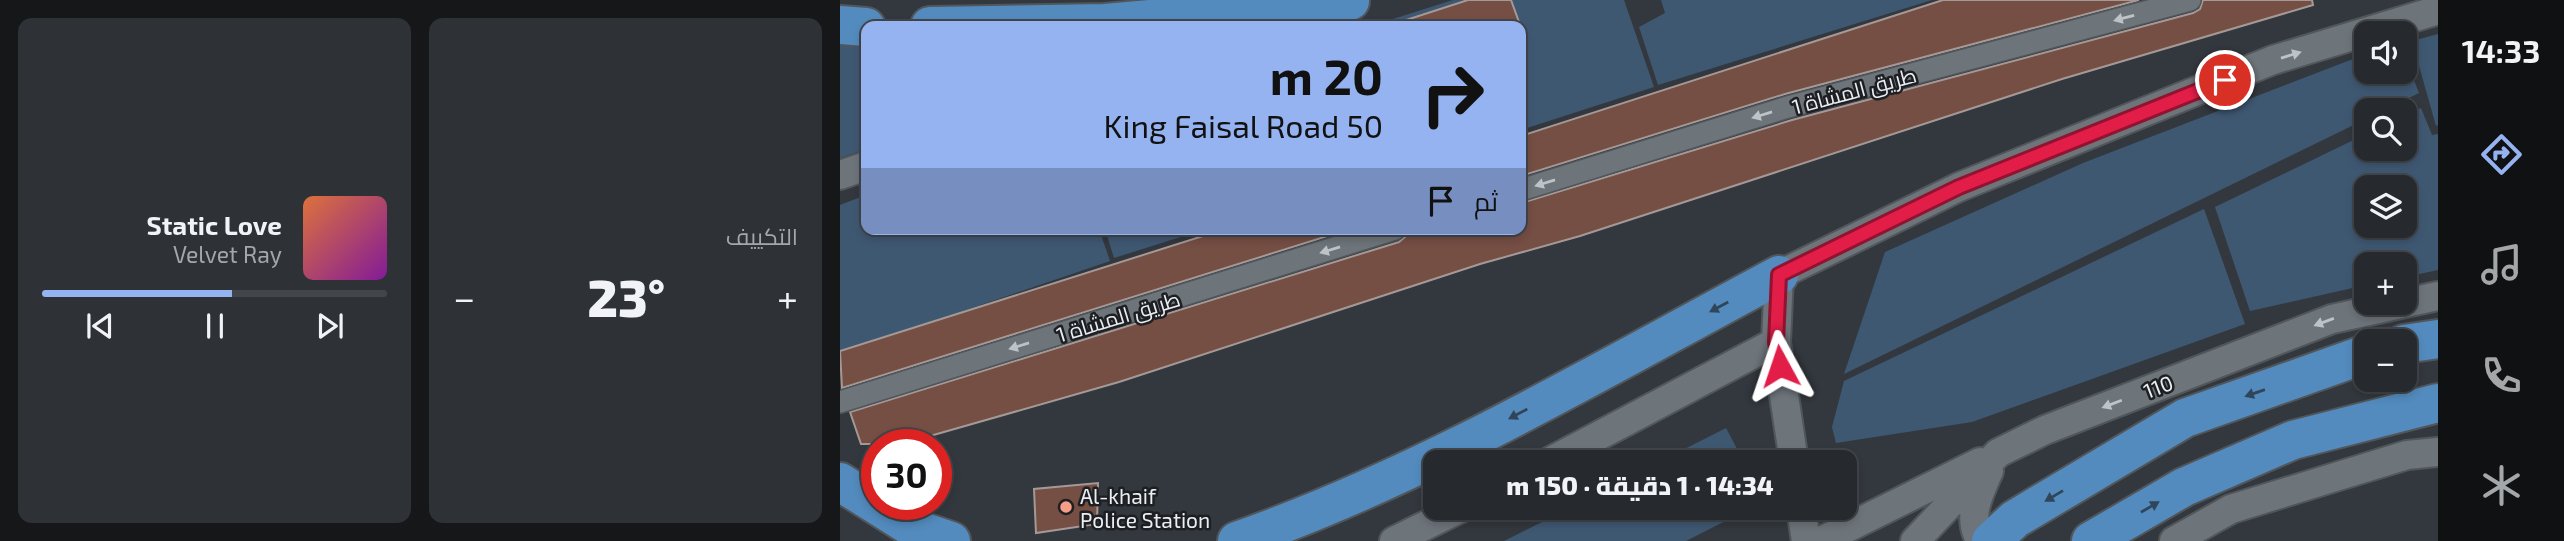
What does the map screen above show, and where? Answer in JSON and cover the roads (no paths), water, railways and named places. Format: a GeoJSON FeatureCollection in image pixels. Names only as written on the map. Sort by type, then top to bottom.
{"type":"FeatureCollection","features":[{"type":"Feature","properties":{"kind":"main road"},"geometry":{"type":"LineString","coordinates":[[1127,21],[1352,1]]}},
{"type":"Feature","properties":{"kind":"main road"},"geometry":{"type":"LineString","coordinates":[[840,25],[861,27]]}},
{"type":"Feature","properties":{"kind":"main road"},"geometry":{"type":"LineString","coordinates":[[1237,541],[1316,513],[1434,458],[1779,275]]}},
{"type":"Feature","properties":{"kind":"main road"},"geometry":{"type":"LineString","coordinates":[[2417,342],[2438,339]]}},
{"type":"Feature","properties":{"kind":"main road"},"geometry":{"type":"LineString","coordinates":[[1991,541],[2015,519],[2185,418],[2354,358]]}},
{"type":"Feature","properties":{"kind":"main road"},"geometry":{"type":"LineString","coordinates":[[2091,541],[2184,487],[2292,440],[2438,404]]}},
{"type":"Feature","properties":{"kind":"main road"},"geometry":{"type":"LineString","coordinates":[[840,482],[913,528],[951,541]]}},
{"type":"Feature","properties":{"kind":"street","name":"طريق المشاة 1"},"geometry":{"type":"LineString","coordinates":[[1526,188],[1788,107],[2190,0]]}},
{"type":"Feature","properties":{"kind":"street"},"geometry":{"type":"LineString","coordinates":[[1292,21],[1352,1]]}},
{"type":"Feature","properties":{"kind":"street"},"geometry":{"type":"LineString","coordinates":[[1792,450],[1776,342],[1779,275],[1959,187],[2273,60],[2438,10]]}},
{"type":"Feature","properties":{"kind":"street"},"geometry":{"type":"LineString","coordinates":[[840,175],[861,168]]}},
{"type":"Feature","properties":{"kind":"street","name":"طريق المشاة 1"},"geometry":{"type":"LineString","coordinates":[[840,402],[1376,235]]}},
{"type":"Feature","properties":{"kind":"street","name":"110"},"geometry":{"type":"LineString","coordinates":[[1915,541],[1998,453],[2045,430],[2332,319],[2438,296]]}},
{"type":"Feature","properties":{"kind":"street"},"geometry":{"type":"LineString","coordinates":[[1572,450],[1776,342]]}},
{"type":"Feature","properties":{"kind":"street"},"geometry":{"type":"LineString","coordinates":[[2174,541],[2231,509],[2407,455],[2438,452]]}},
{"type":"Feature","properties":{"kind":"street"},"geometry":{"type":"LineString","coordinates":[[1821,541],[1998,453]]}},
{"type":"Feature","properties":{"kind":"street"},"geometry":{"type":"LineString","coordinates":[[1981,541],[1973,529],[1976,499],[1998,453]]}},
{"type":"Feature","properties":{"kind":"street"},"geometry":{"type":"LineString","coordinates":[[1394,541],[1437,520]]}},
{"type":"Feature","properties":{"kind":"street"},"geometry":{"type":"LineString","coordinates":[[1803,520],[1806,541]]}},
{"type":"Feature","properties":{"kind":"place","name":"Al-khaif Police Station"},"geometry":{"type":"Point","coordinates":[1066,507]}}]}
